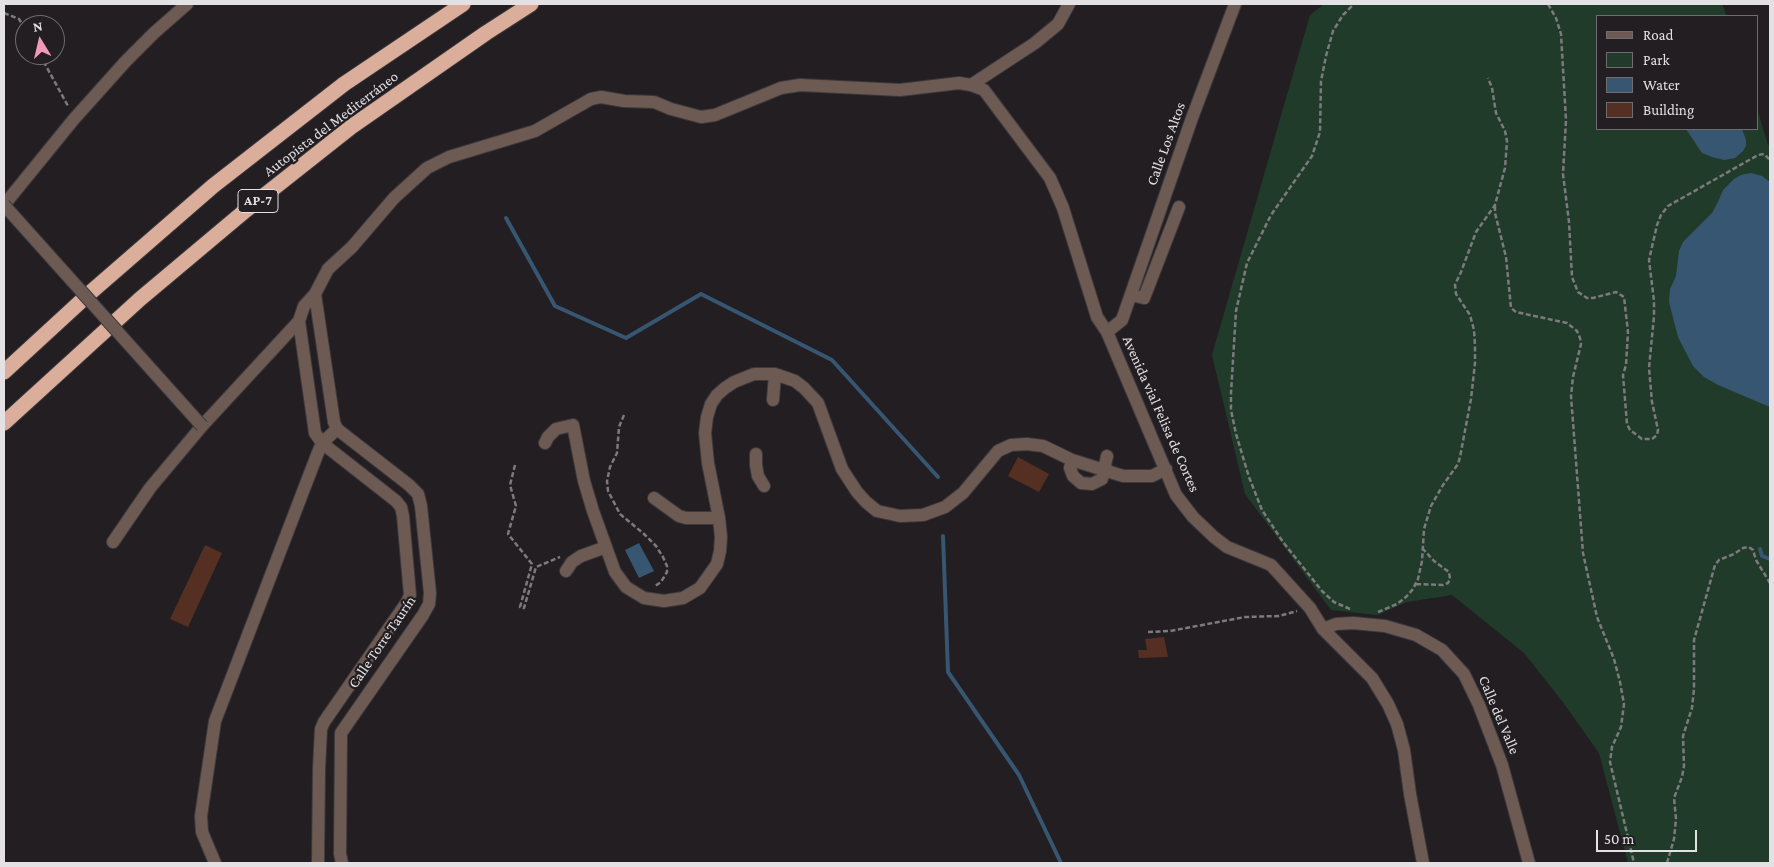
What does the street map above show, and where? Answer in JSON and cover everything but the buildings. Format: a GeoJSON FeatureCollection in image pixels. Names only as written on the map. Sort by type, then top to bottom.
{"type":"FeatureCollection","features":[{"type":"Feature","properties":{"kind":"highway","name":"Autopista del Mediterráneo"},"geometry":{"type":"LineString","coordinates":[[4,372],[91,292],[213,186],[344,84],[463,4]]}},
{"type":"Feature","properties":{"kind":"highway","name":"Autopista del Mediterráneo"},"geometry":{"type":"LineString","coordinates":[[4,423],[140,299],[246,210],[351,127],[486,33],[532,4]]}},
{"type":"Feature","properties":{"kind":"street"},"geometry":{"type":"LineString","coordinates":[[187,4],[126,61],[74,119],[4,205],[202,426]]}},
{"type":"Feature","properties":{"kind":"street"},"geometry":{"type":"LineString","coordinates":[[112,542],[150,488],[202,426],[299,321],[304,306],[315,294],[328,269],[352,247],[394,198],[427,168],[449,157],[535,131],[591,99],[601,97],[637,103],[654,102],[701,117],[715,114],[781,88],[800,85],[900,90],[959,83],[971,85],[1035,43],[1058,24],[1069,4]]}},
{"type":"Feature","properties":{"kind":"street","name":"Calle Los Altos"},"geometry":{"type":"LineString","coordinates":[[1107,332],[1122,320],[1192,118],[1235,4]]}},
{"type":"Feature","properties":{"kind":"street","name":"Avenida vial Felisa de Cortes"},"geometry":{"type":"LineString","coordinates":[[971,85],[984,90],[1050,178],[1062,208],[1097,317],[1107,332],[1176,495],[1193,517],[1227,547],[1271,566],[1310,608],[1323,629],[1372,678],[1388,704],[1397,724],[1404,750],[1423,863]]}},
{"type":"Feature","properties":{"kind":"street"},"geometry":{"type":"LineString","coordinates":[[1130,295],[1144,298],[1179,207]]}},
{"type":"Feature","properties":{"kind":"street"},"geometry":{"type":"LineString","coordinates":[[215,863],[202,832],[201,816],[215,721],[322,443],[337,429],[334,422],[315,294]]}},
{"type":"Feature","properties":{"kind":"street"},"geometry":{"type":"LineString","coordinates":[[299,321],[316,433],[322,443]]}},
{"type":"Feature","properties":{"kind":"street"},"geometry":{"type":"LineString","coordinates":[[546,443],[548,437],[556,429],[573,425],[584,482],[615,572],[626,587],[644,598],[664,601],[683,598],[700,588],[717,564],[720,552],[719,518],[708,463],[705,433],[707,417],[711,404],[717,395],[734,382],[754,374],[775,374],[795,382],[812,395],[818,404],[842,469],[857,492],[877,511],[907,516],[923,515],[945,507],[963,493],[998,451],[1011,445],[1043,446],[1072,460],[1123,476],[1152,476],[1166,470]]}},
{"type":"Feature","properties":{"kind":"street"},"geometry":{"type":"LineString","coordinates":[[773,400],[775,374]]}},
{"type":"Feature","properties":{"kind":"street","name":"Calle Torre Taurín"},"geometry":{"type":"LineString","coordinates":[[337,429],[418,494],[421,506],[430,593],[428,604],[422,615],[341,733],[340,854],[342,863]]}},
{"type":"Feature","properties":{"kind":"street","name":"Calle Torre Taurín"},"geometry":{"type":"LineString","coordinates":[[318,863],[321,729],[410,595],[401,507],[396,501],[322,443]]}},
{"type":"Feature","properties":{"kind":"street"},"geometry":{"type":"LineString","coordinates":[[756,454],[758,476],[764,486]]}},
{"type":"Feature","properties":{"kind":"street"},"geometry":{"type":"LineString","coordinates":[[1072,460],[1071,472],[1076,480],[1086,485],[1097,483],[1102,479],[1107,456]]}},
{"type":"Feature","properties":{"kind":"street"},"geometry":{"type":"LineString","coordinates":[[654,498],[679,516],[686,518],[719,518]]}},
{"type":"Feature","properties":{"kind":"street"},"geometry":{"type":"LineString","coordinates":[[566,571],[572,562],[581,556],[606,547]]}},
{"type":"Feature","properties":{"kind":"street","name":"Calle del Valle"},"geometry":{"type":"LineString","coordinates":[[1323,629],[1336,624],[1353,623],[1385,626],[1416,635],[1442,650],[1464,674],[1479,705],[1502,765],[1529,863]]}},
{"type":"Feature","properties":{"kind":"path"},"geometry":{"type":"LineString","coordinates":[[1354,4],[1343,16],[1334,31],[1326,56],[1321,81],[1320,132],[1312,156],[1271,215],[1247,263],[1236,311],[1233,337],[1231,410],[1246,468],[1262,510],[1283,542],[1322,591],[1334,602],[1350,609],[1358,610]]}},
{"type":"Feature","properties":{"kind":"path"},"geometry":{"type":"LineString","coordinates":[[1548,4],[1556,18],[1561,34],[1566,120],[1563,174],[1574,285],[1578,292],[1587,298],[1616,292],[1624,297],[1628,332],[1627,359],[1623,375],[1627,424],[1630,430],[1642,439],[1652,439],[1658,433],[1649,368],[1654,300],[1649,260],[1661,215],[1668,206],[1758,154],[1764,154],[1770,160]]}},
{"type":"Feature","properties":{"kind":"path"},"geometry":{"type":"LineString","coordinates":[[46,65],[63,94],[74,119]]}},
{"type":"Feature","properties":{"kind":"path"},"geometry":{"type":"LineString","coordinates":[[1488,78],[1492,88],[1496,113],[1505,131],[1507,141],[1505,168],[1495,205],[1495,213],[1506,257],[1511,308],[1516,312],[1567,323],[1572,326],[1580,338],[1581,344],[1573,377],[1571,396],[1583,553],[1598,617],[1614,660],[1624,704],[1621,727],[1612,747],[1610,762],[1634,863]]}},
{"type":"Feature","properties":{"kind":"path"},"geometry":{"type":"LineString","coordinates":[[1372,612],[1397,604],[1406,598],[1416,584],[1422,561],[1424,529],[1431,506],[1458,464],[1472,399],[1475,364],[1474,330],[1470,315],[1456,294],[1455,285],[1476,232],[1495,205]]}},
{"type":"Feature","properties":{"kind":"path"},"geometry":{"type":"LineString","coordinates":[[624,415],[619,427],[617,453],[610,467],[607,481],[608,491],[620,514],[656,546],[667,566],[662,582],[651,588],[644,598]]}},
{"type":"Feature","properties":{"kind":"path"},"geometry":{"type":"LineString","coordinates":[[515,466],[510,485],[516,506],[508,534],[532,564],[520,607],[524,608],[536,567],[560,556]]}},
{"type":"Feature","properties":{"kind":"path"},"geometry":{"type":"LineString","coordinates":[[1666,863],[1674,839],[1676,819],[1674,798],[1684,766],[1683,736],[1692,708],[1694,640],[1715,565],[1719,560],[1749,547],[1753,550],[1756,560],[1770,583]]}},
{"type":"Feature","properties":{"kind":"path"},"geometry":{"type":"LineString","coordinates":[[1416,584],[1443,585],[1448,583],[1450,579],[1448,572],[1434,562],[1423,549]]}},
{"type":"Feature","properties":{"kind":"path"},"geometry":{"type":"LineString","coordinates":[[1148,632],[1170,632],[1245,617],[1279,616],[1310,608]]}},
{"type":"Feature","properties":{"kind":"green space"},"geometry":{"type":"Polygon","coordinates":[[[1324,4],[1722,4],[1727,15],[1596,15],[1596,130],[1759,130],[1759,115],[1768,145],[1770,144],[1770,863],[1628,863],[1599,753],[1562,701],[1524,653],[1452,595],[1407,602],[1378,615],[1331,610],[1245,494],[1212,355],[1310,15],[1324,4]]]}},
{"type":"Feature","properties":{"kind":"water"},"geometry":{"type":"Polygon","coordinates":[[[1687,130],[1742,130],[1746,146],[1735,158],[1724,160],[1702,153],[1687,130]]]}},
{"type":"Feature","properties":{"kind":"water"},"geometry":{"type":"Polygon","coordinates":[[[1751,173],[1762,176],[1770,182],[1770,407],[1718,385],[1704,377],[1693,366],[1678,337],[1669,302],[1670,289],[1676,276],[1679,251],[1683,242],[1712,213],[1723,190],[1734,179],[1751,173]]]}},
{"type":"Feature","properties":{"kind":"water"},"geometry":{"type":"Polygon","coordinates":[[[639,543],[654,571],[639,578],[625,550],[639,543]]]}},
{"type":"Feature","properties":{"kind":"waterway"},"geometry":{"type":"LineString","coordinates":[[506,218],[555,306],[626,338],[701,294],[832,360],[938,477]]}},
{"type":"Feature","properties":{"kind":"waterway"},"geometry":{"type":"LineString","coordinates":[[943,536],[948,672],[1019,775],[1061,863]]}},
{"type":"Feature","properties":{"kind":"waterway"},"geometry":{"type":"LineString","coordinates":[[1760,549],[1762,556],[1770,559]]}}]}
